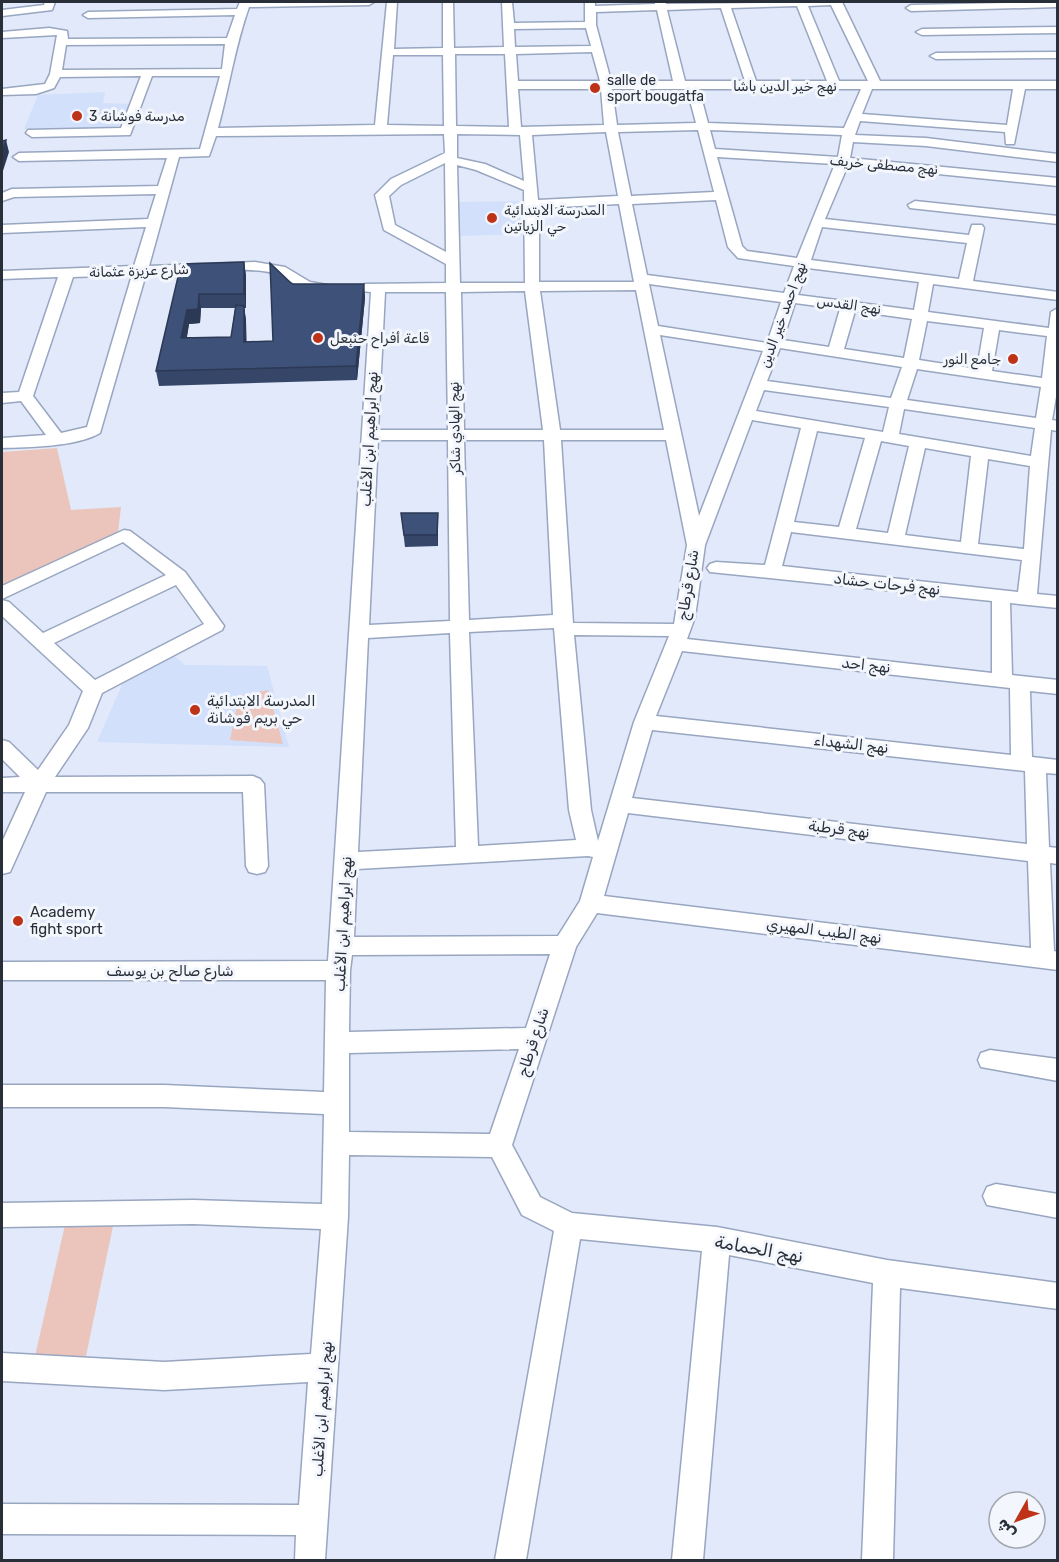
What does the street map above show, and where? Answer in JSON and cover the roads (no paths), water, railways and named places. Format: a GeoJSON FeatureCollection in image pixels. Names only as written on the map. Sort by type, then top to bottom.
{"type":"FeatureCollection","features":[{"type":"Feature","properties":{"kind":"street"},"geometry":{"type":"LineString","coordinates":[[2,14],[41,10],[48,8],[50,2]]}},
{"type":"Feature","properties":{"kind":"street"},"geometry":{"type":"LineString","coordinates":[[88,15],[153,14],[243,6],[369,2]]}},
{"type":"Feature","properties":{"kind":"street"},"geometry":{"type":"LineString","coordinates":[[381,129],[392,2]]}},
{"type":"Feature","properties":{"kind":"street","name":"نهج الهادي شاكر"},"geometry":{"type":"LineString","coordinates":[[448,2],[455,433],[467,854]]}},
{"type":"Feature","properties":{"kind":"street"},"geometry":{"type":"LineString","coordinates":[[347,861],[597,850],[580,810],[567,684],[552,434],[532,286],[532,204],[508,50],[507,2]]}},
{"type":"Feature","properties":{"kind":"street"},"geometry":{"type":"LineString","coordinates":[[802,2],[835,86]]}},
{"type":"Feature","properties":{"kind":"street"},"geometry":{"type":"LineString","coordinates":[[509,26],[590,12],[661,4],[836,2],[872,85]]}},
{"type":"Feature","properties":{"kind":"street"},"geometry":{"type":"LineString","coordinates":[[725,3],[752,86]]}},
{"type":"Feature","properties":{"kind":"street"},"geometry":{"type":"LineString","coordinates":[[661,4],[686,86],[703,126],[735,247],[747,257],[1058,296]]}},
{"type":"Feature","properties":{"kind":"street"},"geometry":{"type":"LineString","coordinates":[[943,76],[908,5],[1058,4]]}},
{"type":"Feature","properties":{"kind":"street"},"geometry":{"type":"LineString","coordinates":[[19,157],[205,153],[226,72],[231,41],[243,6]]}},
{"type":"Feature","properties":{"kind":"street","name":"شارع قرطاج"},"geometry":{"type":"LineString","coordinates":[[499,1146],[565,945],[591,903],[597,850],[620,804],[644,722],[686,617],[696,545],[611,129],[606,84],[596,49],[590,12]]}},
{"type":"Feature","properties":{"kind":"street"},"geometry":{"type":"LineString","coordinates":[[144,41],[153,14]]}},
{"type":"Feature","properties":{"kind":"street"},"geometry":{"type":"LineString","coordinates":[[929,44],[1058,30]]}},
{"type":"Feature","properties":{"kind":"street"},"geometry":{"type":"LineString","coordinates":[[2,35],[58,31],[63,33],[56,74],[46,88],[2,92]]}},
{"type":"Feature","properties":{"kind":"street"},"geometry":{"type":"LineString","coordinates":[[63,42],[231,41]]}},
{"type":"Feature","properties":{"kind":"street"},"geometry":{"type":"LineString","coordinates":[[929,44],[1058,56]]}},
{"type":"Feature","properties":{"kind":"street"},"geometry":{"type":"LineString","coordinates":[[389,52],[596,49]]}},
{"type":"Feature","properties":{"kind":"street"},"geometry":{"type":"LineString","coordinates":[[32,133],[126,132],[148,72]]}},
{"type":"Feature","properties":{"kind":"street"},"geometry":{"type":"LineString","coordinates":[[56,74],[226,72]]}},
{"type":"Feature","properties":{"kind":"street","name":"نهج خير الدين باشا"},"geometry":{"type":"LineString","coordinates":[[513,85],[835,86],[872,85],[943,76],[1020,85],[1058,85]]}},
{"type":"Feature","properties":{"kind":"street","name":"نهج احمد خير الدين"},"geometry":{"type":"LineString","coordinates":[[696,545],[773,346],[817,222],[843,161],[854,117],[872,85]]}},
{"type":"Feature","properties":{"kind":"street"},"geometry":{"type":"LineString","coordinates":[[1002,176],[1020,85]]}},
{"type":"Feature","properties":{"kind":"street"},"geometry":{"type":"LineString","coordinates":[[854,117],[1012,129]]}},
{"type":"Feature","properties":{"kind":"street"},"geometry":{"type":"LineString","coordinates":[[212,132],[381,129],[521,131],[703,126],[926,142],[1058,158]]}},
{"type":"Feature","properties":{"kind":"street","name":"نهج مصطفى خريف"},"geometry":{"type":"LineString","coordinates":[[711,153],[843,161],[922,178],[1002,176],[1058,182]]}},
{"type":"Feature","properties":{"kind":"street"},"geometry":{"type":"LineString","coordinates":[[2,443],[57,439],[87,434],[94,430],[174,154]]}},
{"type":"Feature","properties":{"kind":"street"},"geometry":{"type":"LineString","coordinates":[[453,262],[389,226],[382,195],[396,182],[451,158],[480,167],[530,188]]}},
{"type":"Feature","properties":{"kind":"street"},"geometry":{"type":"LineString","coordinates":[[909,233],[922,178]]}},
{"type":"Feature","properties":{"kind":"street"},"geometry":{"type":"LineString","coordinates":[[2,196],[12,193],[163,190]]}},
{"type":"Feature","properties":{"kind":"street"},"geometry":{"type":"LineString","coordinates":[[532,204],[722,196]]}},
{"type":"Feature","properties":{"kind":"street"},"geometry":{"type":"LineString","coordinates":[[915,205],[1058,220]]}},
{"type":"Feature","properties":{"kind":"street"},"geometry":{"type":"LineString","coordinates":[[965,284],[980,212]]}},
{"type":"Feature","properties":{"kind":"street"},"geometry":{"type":"LineString","coordinates":[[817,222],[975,240]]}},
{"type":"Feature","properties":{"kind":"street"},"geometry":{"type":"LineString","coordinates":[[2,229],[153,223]]}},
{"type":"Feature","properties":{"kind":"street","name":"شارع عزيزة عثمانة"},"geometry":{"type":"LineString","coordinates":[[2,274],[269,267],[286,273],[306,286],[321,289],[532,286]]}},
{"type":"Feature","properties":{"kind":"street"},"geometry":{"type":"LineString","coordinates":[[25,396],[67,273]]}},
{"type":"Feature","properties":{"kind":"street"},"geometry":{"type":"LineString","coordinates":[[846,533],[911,364],[927,279]]}},
{"type":"Feature","properties":{"kind":"street","name":"نهج القدس"},"geometry":{"type":"LineString","coordinates":[[532,286],[642,282],[790,297],[1056,333]]}},
{"type":"Feature","properties":{"kind":"street","name":"نهج ابراهيم ابن الأغلب"},"geometry":{"type":"LineString","coordinates":[[310,1560],[326,1367],[335,1217],[339,1043],[338,970],[342,946],[347,861],[369,435],[359,288]]}},
{"type":"Feature","properties":{"kind":"street"},"geometry":{"type":"LineString","coordinates":[[835,352],[849,305]]}},
{"type":"Feature","properties":{"kind":"street"},"geometry":{"type":"LineString","coordinates":[[1027,598],[1039,462],[1051,425],[1050,384],[1058,312]]}},
{"type":"Feature","properties":{"kind":"street"},"geometry":{"type":"LineString","coordinates":[[984,374],[992,325]]}},
{"type":"Feature","properties":{"kind":"street"},"geometry":{"type":"LineString","coordinates":[[651,329],[835,352],[1050,384]]}},
{"type":"Feature","properties":{"kind":"street"},"geometry":{"type":"LineString","coordinates":[[757,384],[1051,425]]}},
{"type":"Feature","properties":{"kind":"street"},"geometry":{"type":"LineString","coordinates":[[25,396],[57,439]]}},
{"type":"Feature","properties":{"kind":"street"},"geometry":{"type":"LineString","coordinates":[[3,397],[25,396]]}},
{"type":"Feature","properties":{"kind":"street"},"geometry":{"type":"LineString","coordinates":[[745,414],[1039,462]]}},
{"type":"Feature","properties":{"kind":"street"},"geometry":{"type":"LineString","coordinates":[[772,571],[810,425]]}},
{"type":"Feature","properties":{"kind":"street"},"geometry":{"type":"LineString","coordinates":[[369,435],[455,433],[672,435]]}},
{"type":"Feature","properties":{"kind":"street"},"geometry":{"type":"LineString","coordinates":[[895,540],[918,443]]}},
{"type":"Feature","properties":{"kind":"street"},"geometry":{"type":"LineString","coordinates":[[969,548],[980,453]]}},
{"type":"Feature","properties":{"kind":"street"},"geometry":{"type":"LineString","coordinates":[[783,526],[1032,556]]}},
{"type":"Feature","properties":{"kind":"street"},"geometry":{"type":"LineString","coordinates":[[2,593],[124,535],[179,576],[215,626],[93,689]]}},
{"type":"Feature","properties":{"kind":"street","name":"نهج فرحات حشاد"},"geometry":{"type":"LineString","coordinates":[[716,567],[1058,602]]}},
{"type":"Feature","properties":{"kind":"street"},"geometry":{"type":"LineString","coordinates":[[41,641],[179,576]]}},
{"type":"Feature","properties":{"kind":"street"},"geometry":{"type":"LineString","coordinates":[[1000,597],[1011,681],[1048,854],[1050,960]]}},
{"type":"Feature","properties":{"kind":"street"},"geometry":{"type":"LineString","coordinates":[[2,606],[93,689]]}},
{"type":"Feature","properties":{"kind":"street","name":"نهج احد"},"geometry":{"type":"LineString","coordinates":[[358,632],[564,625],[677,637],[1058,687]]}},
{"type":"Feature","properties":{"kind":"street"},"geometry":{"type":"LineString","coordinates":[[2,866],[40,784],[76,731],[91,702],[93,689]]}},
{"type":"Feature","properties":{"kind":"street","name":"نهج الشهداء"},"geometry":{"type":"LineString","coordinates":[[644,722],[1058,767]]}},
{"type":"Feature","properties":{"kind":"street"},"geometry":{"type":"LineString","coordinates":[[2,747],[40,784]]}},
{"type":"Feature","properties":{"kind":"street"},"geometry":{"type":"LineString","coordinates":[[2,784],[253,784],[257,866]]}},
{"type":"Feature","properties":{"kind":"street","name":"نهج قرطبة"},"geometry":{"type":"LineString","coordinates":[[620,804],[1048,854]]}},
{"type":"Feature","properties":{"kind":"street","name":"نهج الطيب المهيري"},"geometry":{"type":"LineString","coordinates":[[591,903],[1050,960]]}},
{"type":"Feature","properties":{"kind":"street"},"geometry":{"type":"LineString","coordinates":[[342,946],[565,945]]}},
{"type":"Feature","properties":{"kind":"street","name":"شارع صالح بن يوسف"},"geometry":{"type":"LineString","coordinates":[[2,971],[338,970]]}},
{"type":"Feature","properties":{"kind":"street"},"geometry":{"type":"LineString","coordinates":[[339,1043],[534,1038]]}},
{"type":"Feature","properties":{"kind":"street"},"geometry":{"type":"LineString","coordinates":[[990,1060],[1058,1070]]}},
{"type":"Feature","properties":{"kind":"street"},"geometry":{"type":"LineString","coordinates":[[2,1096],[164,1096],[338,1104]]}},
{"type":"Feature","properties":{"kind":"street"},"geometry":{"type":"LineString","coordinates":[[337,1143],[499,1146]]}},
{"type":"Feature","properties":{"kind":"street","name":"نهج الحمامة"},"geometry":{"type":"LineString","coordinates":[[499,1146],[531,1206],[569,1225],[717,1240],[887,1273],[1058,1296]]}},
{"type":"Feature","properties":{"kind":"street"},"geometry":{"type":"LineString","coordinates":[[996,1196],[1058,1206]]}},
{"type":"Feature","properties":{"kind":"street"},"geometry":{"type":"LineString","coordinates":[[2,1215],[193,1212],[335,1217]]}},
{"type":"Feature","properties":{"kind":"street"},"geometry":{"type":"LineString","coordinates":[[510,1560],[569,1225]]}},
{"type":"Feature","properties":{"kind":"street"},"geometry":{"type":"LineString","coordinates":[[687,1560],[717,1240]]}},
{"type":"Feature","properties":{"kind":"street"},"geometry":{"type":"LineString","coordinates":[[878,1560],[887,1273]]}},
{"type":"Feature","properties":{"kind":"street"},"geometry":{"type":"LineString","coordinates":[[2,1367],[164,1376],[326,1367]]}},
{"type":"Feature","properties":{"kind":"street"},"geometry":{"type":"LineString","coordinates":[[2,1519],[314,1520]]}},
{"type":"Feature","properties":{"kind":"place","name":"salle de sport bougatfa"},"geometry":{"type":"Point","coordinates":[595,88]}},
{"type":"Feature","properties":{"kind":"place","name":"مدرسة فوشانة 3"},"geometry":{"type":"Point","coordinates":[77,116]}},
{"type":"Feature","properties":{"kind":"place","name":"المدرسة الابتدائية حي الزياتين"},"geometry":{"type":"Point","coordinates":[492,218]}},
{"type":"Feature","properties":{"kind":"place","name":"قاعة أفراح حنبعل"},"geometry":{"type":"Point","coordinates":[318,338]}},
{"type":"Feature","properties":{"kind":"place","name":"جامع النور"},"geometry":{"type":"Point","coordinates":[1013,359]}},
{"type":"Feature","properties":{"kind":"place","name":"المدرسة الابتدائية حي بريم فوشانة"},"geometry":{"type":"Point","coordinates":[195,710]}},
{"type":"Feature","properties":{"kind":"place","name":"Academy fight sport"},"geometry":{"type":"Point","coordinates":[18,921]}}]}
